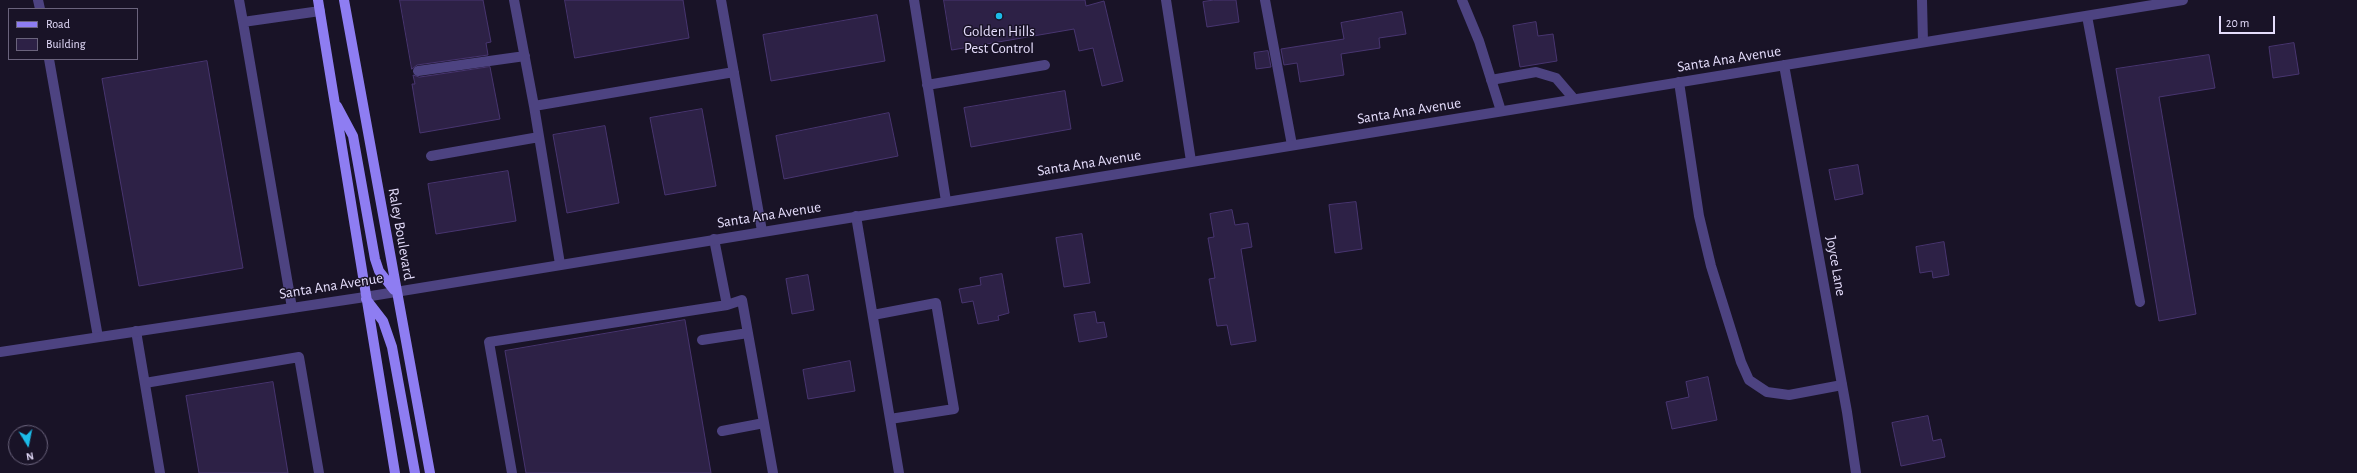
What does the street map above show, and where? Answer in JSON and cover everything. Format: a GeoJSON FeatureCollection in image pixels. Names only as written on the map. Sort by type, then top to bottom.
{"type":"FeatureCollection","features":[{"type":"Feature","properties":{"kind":"street"},"geometry":{"type":"LineString","coordinates":[[239,0],[292,308]]}},
{"type":"Feature","properties":{"kind":"street"},"geometry":{"type":"LineString","coordinates":[[318,0],[365,297],[395,473]]}},
{"type":"Feature","properties":{"kind":"street","name":"Raley Boulevard"},"geometry":{"type":"LineString","coordinates":[[344,0],[430,473]]}},
{"type":"Feature","properties":{"kind":"street"},"geometry":{"type":"LineString","coordinates":[[514,0],[534,106],[560,264]]}},
{"type":"Feature","properties":{"kind":"street"},"geometry":{"type":"LineString","coordinates":[[721,0],[762,231]]}},
{"type":"Feature","properties":{"kind":"street"},"geometry":{"type":"LineString","coordinates":[[914,0],[946,201]]}},
{"type":"Feature","properties":{"kind":"street"},"geometry":{"type":"LineString","coordinates":[[1166,0],[1191,161]]}},
{"type":"Feature","properties":{"kind":"street"},"geometry":{"type":"LineString","coordinates":[[1265,0],[1292,145]]}},
{"type":"Feature","properties":{"kind":"street"},"geometry":{"type":"LineString","coordinates":[[1462,0],[1492,80],[1501,111]]}},
{"type":"Feature","properties":{"kind":"street"},"geometry":{"type":"LineString","coordinates":[[1922,0],[1923,42]]}},
{"type":"Feature","properties":{"kind":"street","name":"Santa Ana Avenue"},"geometry":{"type":"LineString","coordinates":[[0,352],[365,297],[2183,0]]}},
{"type":"Feature","properties":{"kind":"street"},"geometry":{"type":"LineString","coordinates":[[243,22],[320,11]]}},
{"type":"Feature","properties":{"kind":"street"},"geometry":{"type":"LineString","coordinates":[[2087,16],[2140,302]]}},
{"type":"Feature","properties":{"kind":"street"},"geometry":{"type":"LineString","coordinates":[[418,72],[525,56]]}},
{"type":"Feature","properties":{"kind":"street"},"geometry":{"type":"LineString","coordinates":[[48,60],[98,337]]}},
{"type":"Feature","properties":{"kind":"street"},"geometry":{"type":"LineString","coordinates":[[927,85],[1045,65]]}},
{"type":"Feature","properties":{"kind":"street","name":"Joyce Lane"},"geometry":{"type":"LineString","coordinates":[[1784,65],[1842,385],[1856,473]]}},
{"type":"Feature","properties":{"kind":"street"},"geometry":{"type":"LineString","coordinates":[[534,106],[734,72]]}},
{"type":"Feature","properties":{"kind":"street"},"geometry":{"type":"LineString","coordinates":[[1492,80],[1536,72],[1556,78],[1574,99]]}},
{"type":"Feature","properties":{"kind":"street"},"geometry":{"type":"LineString","coordinates":[[1679,82],[1704,237],[1741,362],[1749,380],[1767,392],[1789,395],[1842,385]]}},
{"type":"Feature","properties":{"kind":"street"},"geometry":{"type":"LineString","coordinates":[[333,99],[353,136],[375,259],[379,271],[396,291]]}},
{"type":"Feature","properties":{"kind":"street"},"geometry":{"type":"LineString","coordinates":[[432,156],[539,137]]}},
{"type":"Feature","properties":{"kind":"street"},"geometry":{"type":"LineString","coordinates":[[856,216],[899,473]]}},
{"type":"Feature","properties":{"kind":"street"},"geometry":{"type":"LineString","coordinates":[[714,239],[727,305]]}},
{"type":"Feature","properties":{"kind":"street"},"geometry":{"type":"LineString","coordinates":[[365,297],[383,321],[392,347],[415,473]]}},
{"type":"Feature","properties":{"kind":"street"},"geometry":{"type":"LineString","coordinates":[[512,473],[489,342],[727,305],[742,300],[773,473]]}},
{"type":"Feature","properties":{"kind":"street"},"geometry":{"type":"LineString","coordinates":[[873,315],[936,302],[954,409],[890,419]]}},
{"type":"Feature","properties":{"kind":"street"},"geometry":{"type":"LineString","coordinates":[[136,331],[160,473]]}},
{"type":"Feature","properties":{"kind":"street"},"geometry":{"type":"LineString","coordinates":[[702,340],[748,333]]}},
{"type":"Feature","properties":{"kind":"street"},"geometry":{"type":"LineString","coordinates":[[145,383],[298,357],[319,473]]}},
{"type":"Feature","properties":{"kind":"street"},"geometry":{"type":"LineString","coordinates":[[722,431],[764,423]]}},
{"type":"Feature","properties":{"kind":"building"},"geometry":{"type":"Polygon","coordinates":[[[400,0],[483,0],[491,42],[486,43],[488,55],[417,65],[412,69],[400,0]]]}},
{"type":"Feature","properties":{"kind":"building"},"geometry":{"type":"Polygon","coordinates":[[[565,0],[683,0],[689,38],[575,58],[565,0]]]}},
{"type":"Feature","properties":{"kind":"building"},"geometry":{"type":"Polygon","coordinates":[[[944,0],[1085,0],[1086,6],[1104,1],[1123,81],[1102,86],[1093,48],[1079,51],[1074,29],[952,50],[944,0]]]}},
{"type":"Feature","properties":{"kind":"building"},"geometry":{"type":"Polygon","coordinates":[[[1214,0],[1236,0],[1239,22],[1207,27],[1203,2],[1214,0]]]}},
{"type":"Feature","properties":{"kind":"building"},"geometry":{"type":"Polygon","coordinates":[[[1402,12],[1406,34],[1379,38],[1380,48],[1341,54],[1344,75],[1300,82],[1297,63],[1284,65],[1281,49],[1344,39],[1341,23],[1402,12]]]}},
{"type":"Feature","properties":{"kind":"building"},"geometry":{"type":"Polygon","coordinates":[[[877,15],[885,61],[771,81],[763,35],[877,15]]]}},
{"type":"Feature","properties":{"kind":"building"},"geometry":{"type":"Polygon","coordinates":[[[1536,22],[1538,36],[1553,34],[1557,61],[1520,67],[1513,26],[1536,22]]]}},
{"type":"Feature","properties":{"kind":"building"},"geometry":{"type":"Polygon","coordinates":[[[2294,43],[2299,74],[2273,78],[2269,47],[2294,43]]]}},
{"type":"Feature","properties":{"kind":"building"},"geometry":{"type":"Polygon","coordinates":[[[1268,51],[1271,67],[1256,69],[1254,53],[1268,51]]]}},
{"type":"Feature","properties":{"kind":"building"},"geometry":{"type":"Polygon","coordinates":[[[2209,55],[2215,88],[2159,97],[2196,314],[2159,321],[2116,69],[2209,55]]]}},
{"type":"Feature","properties":{"kind":"building"},"geometry":{"type":"Polygon","coordinates":[[[207,61],[243,268],[139,286],[102,79],[207,61]]]}},
{"type":"Feature","properties":{"kind":"building"},"geometry":{"type":"Polygon","coordinates":[[[490,67],[500,119],[420,133],[412,84],[415,84],[413,75],[419,77],[490,67]]]}},
{"type":"Feature","properties":{"kind":"building"},"geometry":{"type":"Polygon","coordinates":[[[1065,91],[1071,129],[971,147],[964,108],[1065,91]]]}},
{"type":"Feature","properties":{"kind":"building"},"geometry":{"type":"Polygon","coordinates":[[[702,109],[716,186],[665,195],[650,118],[702,109]]]}},
{"type":"Feature","properties":{"kind":"building"},"geometry":{"type":"Polygon","coordinates":[[[889,113],[898,156],[784,179],[776,136],[889,113]]]}},
{"type":"Feature","properties":{"kind":"building"},"geometry":{"type":"Polygon","coordinates":[[[605,126],[619,203],[567,213],[553,135],[605,126]]]}},
{"type":"Feature","properties":{"kind":"building"},"geometry":{"type":"Polygon","coordinates":[[[1858,165],[1863,194],[1835,200],[1829,170],[1858,165]]]}},
{"type":"Feature","properties":{"kind":"building"},"geometry":{"type":"Polygon","coordinates":[[[508,171],[516,221],[436,234],[428,184],[508,171]]]}},
{"type":"Feature","properties":{"kind":"building"},"geometry":{"type":"Polygon","coordinates":[[[1356,202],[1362,249],[1335,253],[1329,205],[1356,202]]]}},
{"type":"Feature","properties":{"kind":"building"},"geometry":{"type":"Polygon","coordinates":[[[1232,210],[1235,225],[1248,223],[1252,247],[1241,249],[1256,341],[1231,345],[1227,325],[1217,326],[1209,279],[1215,278],[1208,238],[1214,237],[1210,214],[1232,210]]]}},
{"type":"Feature","properties":{"kind":"building"},"geometry":{"type":"Polygon","coordinates":[[[1082,234],[1090,283],[1064,287],[1056,238],[1082,234]]]}},
{"type":"Feature","properties":{"kind":"building"},"geometry":{"type":"Polygon","coordinates":[[[1944,242],[1949,275],[1933,278],[1932,271],[1920,273],[1916,247],[1944,242]]]}},
{"type":"Feature","properties":{"kind":"building"},"geometry":{"type":"Polygon","coordinates":[[[1002,274],[1009,313],[998,316],[999,320],[978,324],[973,301],[962,303],[959,289],[981,285],[980,278],[1002,274]]]}},
{"type":"Feature","properties":{"kind":"building"},"geometry":{"type":"Polygon","coordinates":[[[808,275],[814,310],[792,314],[786,279],[808,275]]]}},
{"type":"Feature","properties":{"kind":"building"},"geometry":{"type":"Polygon","coordinates":[[[1095,312],[1097,323],[1104,322],[1107,337],[1079,342],[1074,315],[1095,312]]]}},
{"type":"Feature","properties":{"kind":"building"},"geometry":{"type":"Polygon","coordinates":[[[685,320],[711,473],[526,473],[505,351],[685,320]]]}},
{"type":"Feature","properties":{"kind":"building"},"geometry":{"type":"Polygon","coordinates":[[[850,361],[855,391],[808,399],[803,370],[850,361]]]}},
{"type":"Feature","properties":{"kind":"building"},"geometry":{"type":"Polygon","coordinates":[[[1708,377],[1717,420],[1672,429],[1666,402],[1689,397],[1686,382],[1708,377]]]}},
{"type":"Feature","properties":{"kind":"building"},"geometry":{"type":"Polygon","coordinates":[[[273,382],[288,473],[199,473],[186,396],[273,382]]]}},
{"type":"Feature","properties":{"kind":"building"},"geometry":{"type":"Polygon","coordinates":[[[1928,416],[1933,441],[1941,439],[1945,457],[1901,466],[1892,423],[1928,416]]]}},
{"type":"Feature","properties":{"kind":"place","name":"Golden Hills Pest Control"},"geometry":{"type":"Point","coordinates":[999,16]}}]}
